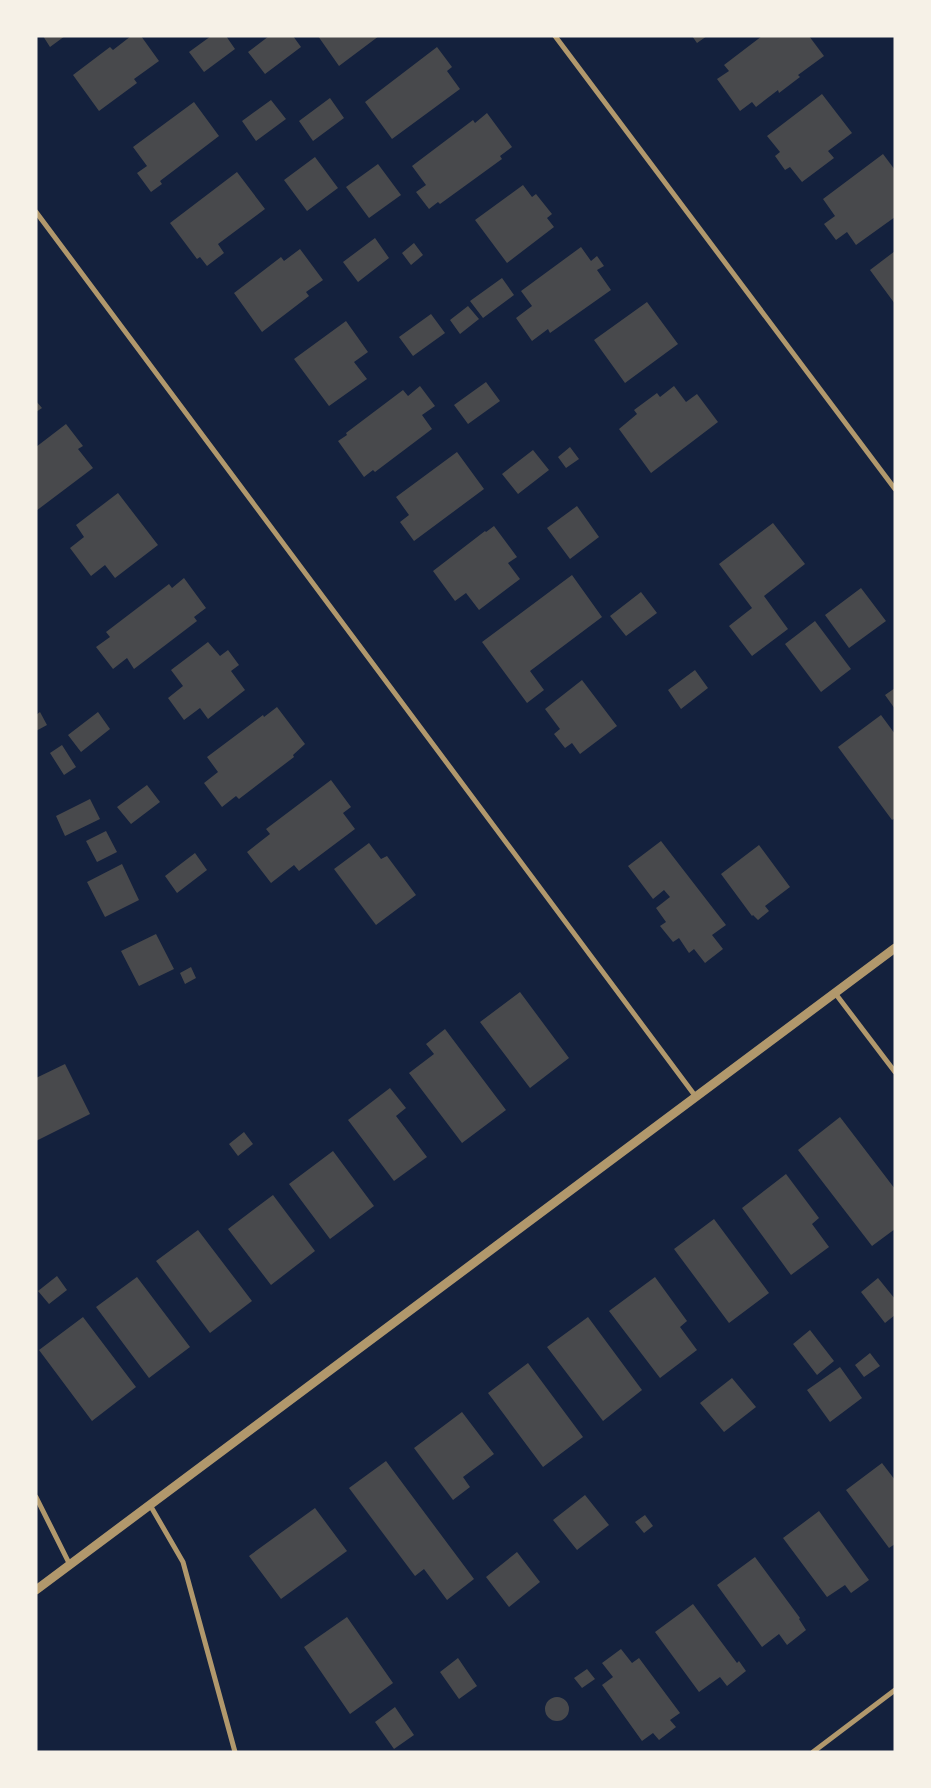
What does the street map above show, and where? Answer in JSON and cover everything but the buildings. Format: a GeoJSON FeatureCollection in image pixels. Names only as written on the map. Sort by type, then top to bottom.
{"type":"FeatureCollection","features":[{"type":"Feature","properties":{"kind":"street"},"geometry":{"type":"LineString","coordinates":[[555,36],[895,489]]}},
{"type":"Feature","properties":{"kind":"street"},"geometry":{"type":"LineString","coordinates":[[36,212],[696,1097]]}},
{"type":"Feature","properties":{"kind":"street"},"geometry":{"type":"LineString","coordinates":[[36,1590],[895,948]]}},
{"type":"Feature","properties":{"kind":"street"},"geometry":{"type":"LineString","coordinates":[[835,993],[895,1072]]}},
{"type":"Feature","properties":{"kind":"street"},"geometry":{"type":"LineString","coordinates":[[36,1497],[70,1565]]}},
{"type":"Feature","properties":{"kind":"street"},"geometry":{"type":"LineString","coordinates":[[150,1505],[183,1562],[235,1752]]}},
{"type":"Feature","properties":{"kind":"street"},"geometry":{"type":"LineString","coordinates":[[813,1752],[895,1690]]}}]}
